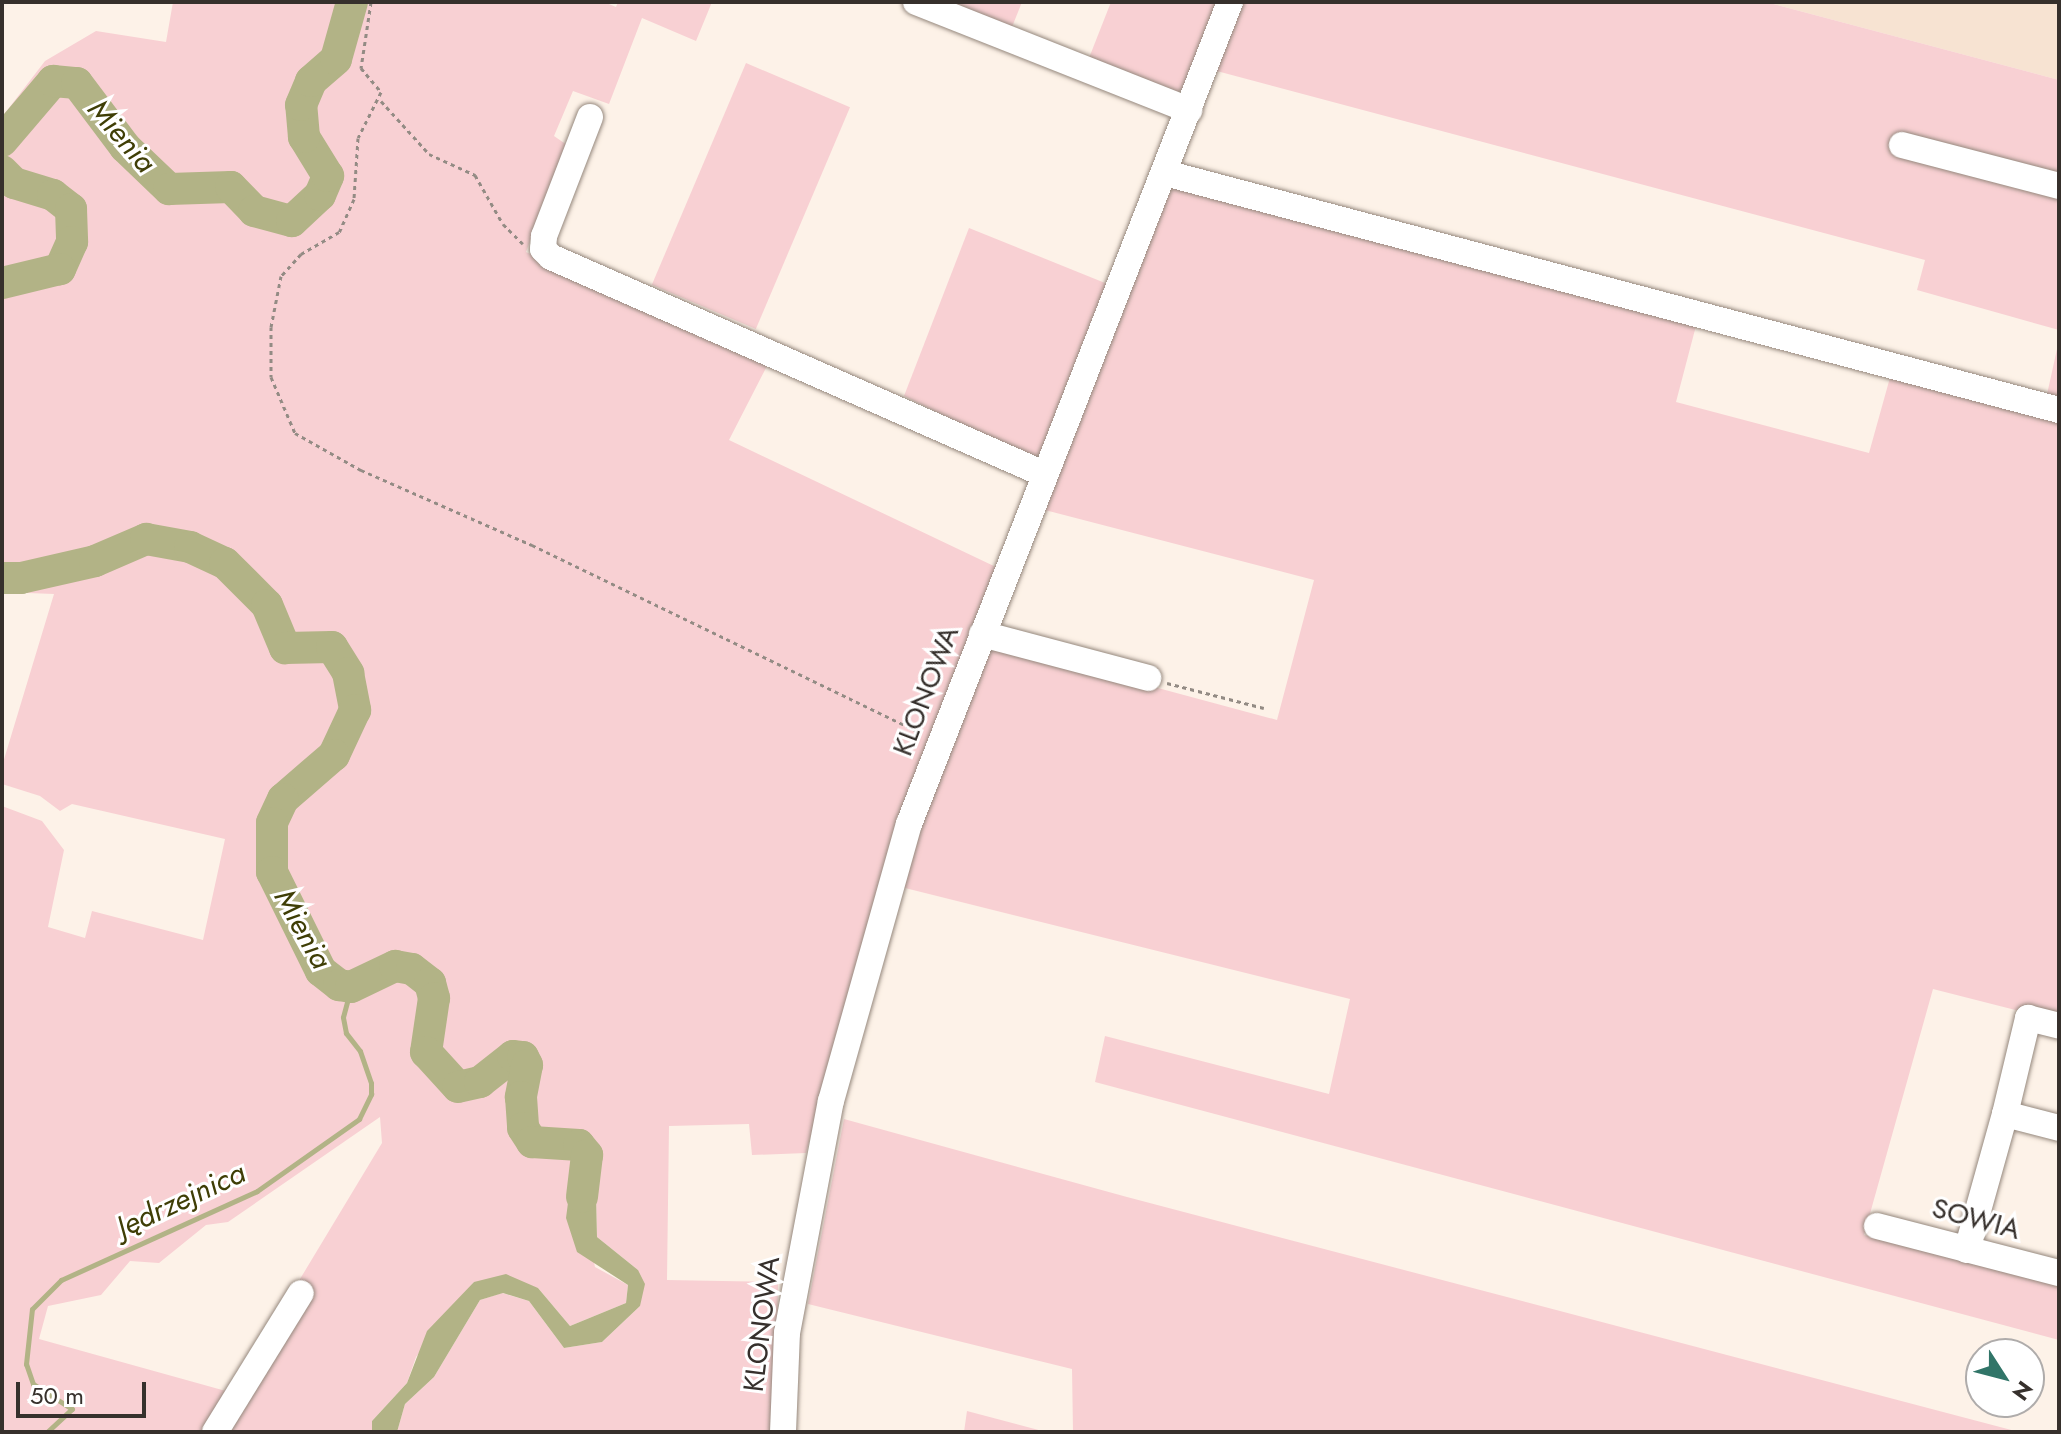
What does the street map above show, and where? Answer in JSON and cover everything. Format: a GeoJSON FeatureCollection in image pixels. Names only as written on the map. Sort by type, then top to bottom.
{"type":"FeatureCollection","features":[{"type":"Feature","properties":{"kind":"street"},"geometry":{"type":"LineString","coordinates":[[916,2],[1189,110]]}},
{"type":"Feature","properties":{"kind":"street","name":"KLONOWA"},"geometry":{"type":"LineString","coordinates":[[783,1432],[787,1333],[831,1101],[909,824],[1230,2]]}},
{"type":"Feature","properties":{"kind":"street"},"geometry":{"type":"LineString","coordinates":[[590,117],[543,249],[1044,474]]}},
{"type":"Feature","properties":{"kind":"street"},"geometry":{"type":"LineString","coordinates":[[1902,145],[2059,186]]}},
{"type":"Feature","properties":{"kind":"street"},"geometry":{"type":"LineString","coordinates":[[1165,173],[2059,410]]}},
{"type":"Feature","properties":{"kind":"street"},"geometry":{"type":"LineString","coordinates":[[982,634],[1148,678]]}},
{"type":"Feature","properties":{"kind":"street"},"geometry":{"type":"LineString","coordinates":[[1967,1250],[2028,1018],[2059,1026]]}},
{"type":"Feature","properties":{"kind":"street"},"geometry":{"type":"LineString","coordinates":[[2005,1114],[2059,1128]]}},
{"type":"Feature","properties":{"kind":"street","name":"SOWIA"},"geometry":{"type":"LineString","coordinates":[[1877,1226],[2059,1273]]}},
{"type":"Feature","properties":{"kind":"street"},"geometry":{"type":"LineString","coordinates":[[215,1432],[301,1293]]}},
{"type":"Feature","properties":{"kind":"path"},"geometry":{"type":"LineString","coordinates":[[371,2],[361,68],[381,92],[381,101],[358,138],[354,199],[339,232],[301,254],[281,276],[271,327],[271,377],[295,433],[361,470],[532,545],[940,742]]}},
{"type":"Feature","properties":{"kind":"path"},"geometry":{"type":"LineString","coordinates":[[381,101],[429,154],[475,175],[503,224],[522,244],[543,249]]}},
{"type":"Feature","properties":{"kind":"path"},"geometry":{"type":"LineString","coordinates":[[1148,678],[1264,708]]}},
{"type":"Feature","properties":{"kind":"shaded area"},"geometry":{"type":"Polygon","coordinates":[[[173,2],[604,2],[616,7],[618,2],[712,2],[696,41],[642,18],[609,104],[573,91],[554,136],[567,145],[526,252],[768,364],[729,440],[998,568],[886,860],[806,1153],[752,1155],[749,1124],[669,1126],[667,1280],[778,1282],[776,1432],[397,1432],[405,1404],[434,1377],[480,1300],[502,1293],[529,1301],[564,1348],[602,1342],[640,1306],[638,1270],[597,1237],[595,1154],[573,1165],[595,1267],[628,1285],[626,1303],[570,1326],[538,1288],[474,1282],[416,1357],[407,1383],[372,1421],[372,1432],[222,1432],[294,1289],[382,1143],[380,1117],[228,1222],[206,1225],[159,1263],[130,1261],[101,1295],[48,1306],[39,1339],[233,1393],[210,1432],[2,1432],[2,806],[42,821],[64,850],[48,927],[85,938],[92,911],[203,940],[225,839],[72,804],[60,811],[40,796],[2,784],[2,766],[54,594],[2,592],[2,117],[45,61],[96,31],[166,42],[173,2]]]}},
{"type":"Feature","properties":{"kind":"shaded area"},"geometry":{"type":"Polygon","coordinates":[[[947,2],[1022,2],[1012,27],[947,2]]]}},
{"type":"Feature","properties":{"kind":"shaded area"},"geometry":{"type":"Polygon","coordinates":[[[1111,2],[1221,2],[1185,88],[1177,92],[1089,58],[1111,2]]]}},
{"type":"Feature","properties":{"kind":"shaded area"},"geometry":{"type":"Polygon","coordinates":[[[1240,2],[1766,2],[2059,80],[2059,330],[1917,290],[1925,260],[1213,70],[1240,2]]]}},
{"type":"Feature","properties":{"kind":"shaded area"},"geometry":{"type":"Polygon","coordinates":[[[1766,2],[2059,2],[2059,80],[1766,2]]]}},
{"type":"Feature","properties":{"kind":"shaded area"},"geometry":{"type":"Polygon","coordinates":[[[746,63],[850,107],[756,329],[652,285],[746,63]]]}},
{"type":"Feature","properties":{"kind":"shaded area"},"geometry":{"type":"Polygon","coordinates":[[[1169,181],[1697,322],[1676,402],[1869,453],[1891,374],[2059,419],[2059,1021],[1933,989],[1864,1235],[2059,1286],[2059,1340],[1095,1082],[1105,1036],[1329,1094],[1350,999],[901,887],[918,819],[987,642],[1277,720],[1314,580],[1041,509],[1169,181]]]}},
{"type":"Feature","properties":{"kind":"shaded area"},"geometry":{"type":"Polygon","coordinates":[[[969,228],[1110,285],[1044,454],[1031,458],[904,396],[969,228]]]}},
{"type":"Feature","properties":{"kind":"shaded area"},"geometry":{"type":"Polygon","coordinates":[[[2059,340],[2059,402],[2046,399],[2059,340]]]}},
{"type":"Feature","properties":{"kind":"shaded area"},"geometry":{"type":"Polygon","coordinates":[[[844,1119],[1127,1197],[2019,1432],[1073,1432],[1072,1369],[808,1304],[844,1119]]]}},
{"type":"Feature","properties":{"kind":"shaded area"},"geometry":{"type":"Polygon","coordinates":[[[595,1152],[597,1237],[638,1270],[645,1284],[640,1306],[602,1342],[564,1348],[529,1301],[503,1293],[480,1300],[434,1377],[405,1404],[397,1432],[372,1432],[372,1421],[407,1383],[427,1331],[474,1282],[506,1274],[538,1288],[570,1326],[626,1303],[628,1285],[577,1252],[566,1218],[573,1165],[578,1156],[595,1152]]]}},
{"type":"Feature","properties":{"kind":"shaded area"},"geometry":{"type":"Polygon","coordinates":[[[967,1411],[1046,1432],[964,1432],[967,1411]]]}},
{"type":"Feature","properties":{"kind":"waterway","name":"Mienia"},"geometry":{"type":"LineString","coordinates":[[2,141],[53,81],[77,83],[125,147],[169,189],[231,187],[254,211],[292,221],[320,195],[328,176],[304,137],[301,105],[311,81],[336,59],[352,2]]}},
{"type":"Feature","properties":{"kind":"waterway","name":"Mienia"},"geometry":{"type":"LineString","coordinates":[[2,171],[14,183],[53,195],[71,209],[72,242],[60,269],[2,283]]}},
{"type":"Feature","properties":{"kind":"waterway","name":"Mienia"},"geometry":{"type":"LineString","coordinates":[[2,578],[21,578],[95,561],[146,539],[190,547],[225,563],[267,605],[285,648],[332,647],[348,673],[355,710],[334,755],[283,799],[272,823],[272,872],[321,971],[339,985],[351,987],[395,966],[412,969],[430,983],[434,998],[426,1052],[458,1087],[480,1082],[513,1056],[523,1057],[527,1065],[521,1097],[523,1128],[532,1142],[579,1145],[587,1155],[582,1197]]}},
{"type":"Feature","properties":{"kind":"waterway","name":"Jędrzejnica"},"geometry":{"type":"LineString","coordinates":[[47,1432],[72,1409],[33,1384],[26,1364],[32,1309],[61,1280],[257,1191],[359,1119],[371,1094],[371,1083],[360,1051],[346,1033],[343,1017],[351,987]]}}]}
